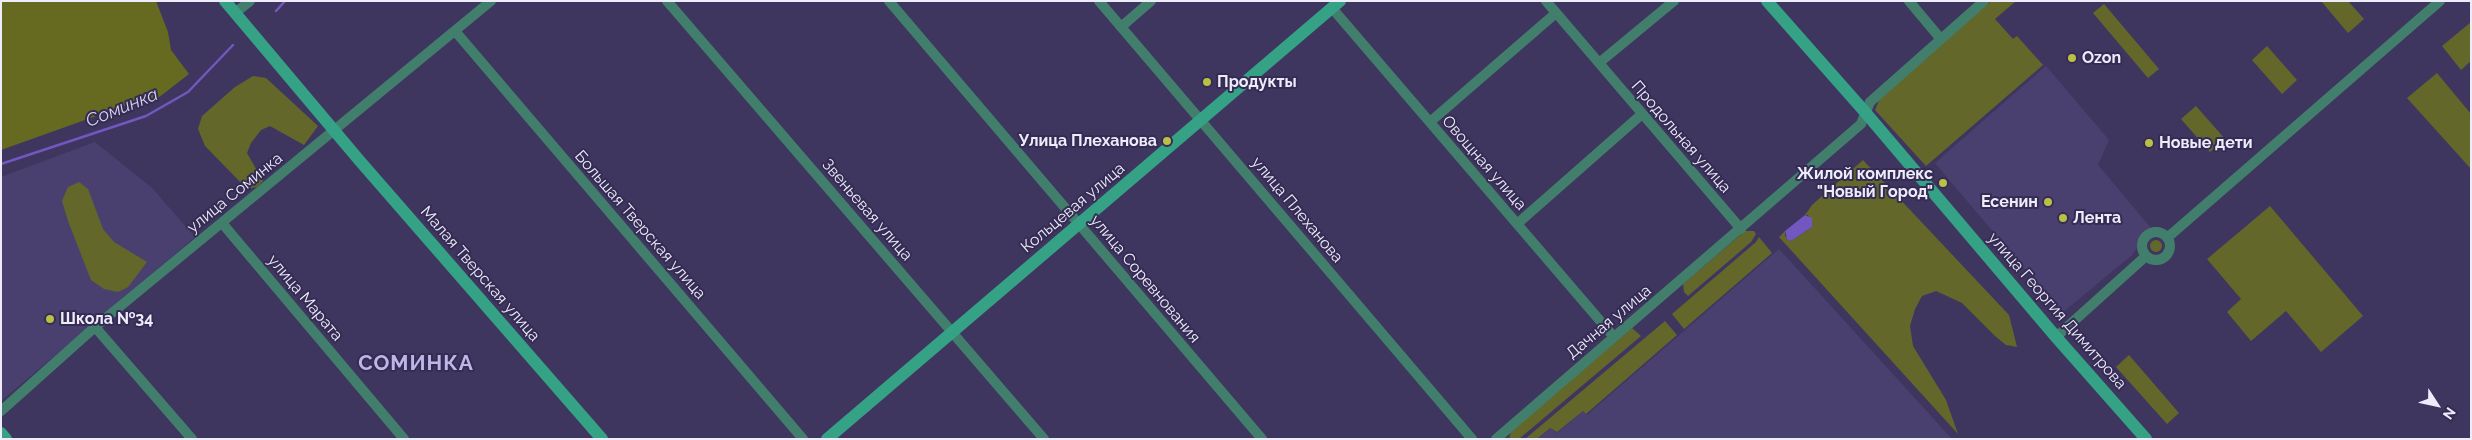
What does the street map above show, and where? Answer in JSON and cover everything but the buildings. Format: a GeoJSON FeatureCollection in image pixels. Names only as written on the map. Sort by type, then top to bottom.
{"type":"FeatureCollection","features":[{"type":"Feature","properties":{"kind":"street","name":"Малая Тверская улица"},"geometry":{"type":"LineString","coordinates":[[225,1],[334,130],[602,439]]}},
{"type":"Feature","properties":{"kind":"street"},"geometry":{"type":"LineString","coordinates":[[235,14],[250,1]]}},
{"type":"Feature","properties":{"kind":"street","name":"улица Соминка"},"geometry":{"type":"LineString","coordinates":[[1,411],[95,327],[491,1]]}},
{"type":"Feature","properties":{"kind":"street","name":"Звеньевая улица"},"geometry":{"type":"LineString","coordinates":[[667,1],[1044,439]]}},
{"type":"Feature","properties":{"kind":"street","name":"улица Соревнования"},"geometry":{"type":"LineString","coordinates":[[889,1],[1262,439]]}},
{"type":"Feature","properties":{"kind":"street","name":"улица Плеханова"},"geometry":{"type":"LineString","coordinates":[[1100,1],[1472,439]]}},
{"type":"Feature","properties":{"kind":"street"},"geometry":{"type":"LineString","coordinates":[[1121,26],[1151,1]]}},
{"type":"Feature","properties":{"kind":"street","name":"Продольная улица"},"geometry":{"type":"LineString","coordinates":[[1546,1],[1741,229]]}},
{"type":"Feature","properties":{"kind":"street"},"geometry":{"type":"LineString","coordinates":[[1599,63],[1674,1]]}},
{"type":"Feature","properties":{"kind":"street","name":"улица Георгия Димитрова"},"geometry":{"type":"LineString","coordinates":[[1767,1],[2146,439]]}},
{"type":"Feature","properties":{"kind":"street"},"geometry":{"type":"LineString","coordinates":[[1909,1],[1940,38]]}},
{"type":"Feature","properties":{"kind":"street","name":"Дачная улица"},"geometry":{"type":"LineString","coordinates":[[1496,439],[1861,124],[1870,102],[1984,1]]}},
{"type":"Feature","properties":{"kind":"street"},"geometry":{"type":"LineString","coordinates":[[2167,238],[2440,1]]}},
{"type":"Feature","properties":{"kind":"street","name":"Кольцевая улица"},"geometry":{"type":"LineString","coordinates":[[827,439],[951,331],[1336,5]]}},
{"type":"Feature","properties":{"kind":"street","name":"Овощная улица"},"geometry":{"type":"LineString","coordinates":[[1336,5],[1430,122],[1614,337]]}},
{"type":"Feature","properties":{"kind":"street"},"geometry":{"type":"LineString","coordinates":[[1430,122],[1556,13]]}},
{"type":"Feature","properties":{"kind":"street","name":"Большая Тверская улица"},"geometry":{"type":"LineString","coordinates":[[455,31],[803,439]]}},
{"type":"Feature","properties":{"kind":"street"},"geometry":{"type":"LineString","coordinates":[[1517,224],[1642,114]]}},
{"type":"Feature","properties":{"kind":"street","name":"улица Марата"},"geometry":{"type":"LineString","coordinates":[[222,223],[404,439]]}},
{"type":"Feature","properties":{"kind":"street"},"geometry":{"type":"LineString","coordinates":[[2158,232],[2167,238],[2170,246],[2165,257],[2157,260],[2146,256],[2142,248],[2146,236],[2158,232]]}},
{"type":"Feature","properties":{"kind":"street"},"geometry":{"type":"LineString","coordinates":[[2056,337],[2146,256]]}},
{"type":"Feature","properties":{"kind":"street"},"geometry":{"type":"LineString","coordinates":[[95,327],[192,439]]}},
{"type":"Feature","properties":{"kind":"street"},"geometry":{"type":"LineString","coordinates":[[1,433],[6,439]]}},
{"type":"Feature","properties":{"kind":"shaded area"},"geometry":{"type":"Polygon","coordinates":[[[1,1],[156,1],[168,32],[171,50],[189,74],[158,98],[127,105],[1,150],[1,1]]]}},
{"type":"Feature","properties":{"kind":"shaded area"},"geometry":{"type":"Polygon","coordinates":[[[2046,66],[2109,140],[2098,165],[2151,228],[2132,255],[2062,313],[1935,163],[2046,66]]]}},
{"type":"Feature","properties":{"kind":"shaded area","name":"Школа №34"},"geometry":{"type":"Polygon","coordinates":[[[95,142],[152,188],[195,237],[1,401],[1,177],[95,142]]]}},
{"type":"Feature","properties":{"kind":"shaded area"},"geometry":{"type":"Polygon","coordinates":[[[1805,215],[1812,218],[1812,227],[1791,241],[1787,239],[1785,231],[1805,215]]]}},
{"type":"Feature","properties":{"kind":"shaded area"},"geometry":{"type":"Polygon","coordinates":[[[1779,249],[1952,439],[1538,439],[1550,428],[1557,433],[1583,411],[1587,415],[1779,249]]]}},
{"type":"Feature","properties":{"kind":"green space"},"geometry":{"type":"Polygon","coordinates":[[[1991,1],[2016,1],[1995,19],[2013,39],[2017,36],[2043,65],[1926,166],[1875,110],[1880,98],[1991,1]]]}},
{"type":"Feature","properties":{"kind":"green space"},"geometry":{"type":"Polygon","coordinates":[[[2321,1],[2348,1],[2364,19],[2348,33],[2321,1]]]}},
{"type":"Feature","properties":{"kind":"green space"},"geometry":{"type":"Polygon","coordinates":[[[2104,4],[2159,69],[2148,78],[2093,13],[2104,4]]]}},
{"type":"Feature","properties":{"kind":"green space"},"geometry":{"type":"Polygon","coordinates":[[[2471,22],[2471,61],[2461,70],[2442,46],[2471,22]]]}},
{"type":"Feature","properties":{"kind":"green space"},"geometry":{"type":"Polygon","coordinates":[[[2267,46],[2297,80],[2282,94],[2252,60],[2267,46]]]}},
{"type":"Feature","properties":{"kind":"green space"},"geometry":{"type":"Polygon","coordinates":[[[2437,73],[2471,114],[2471,169],[2407,98],[2437,73]]]}},
{"type":"Feature","properties":{"kind":"green space"},"geometry":{"type":"Polygon","coordinates":[[[253,76],[266,78],[318,126],[304,145],[270,126],[261,130],[251,143],[247,153],[263,181],[257,187],[247,189],[205,146],[198,129],[202,116],[235,87],[253,76]]]}},
{"type":"Feature","properties":{"kind":"green space"},"geometry":{"type":"Polygon","coordinates":[[[2196,106],[2225,139],[2210,152],[2181,119],[2196,106]]]}},
{"type":"Feature","properties":{"kind":"green space"},"geometry":{"type":"Polygon","coordinates":[[[1863,160],[2009,315],[2017,347],[2006,345],[1962,303],[1936,291],[1922,296],[1915,309],[1910,326],[1913,346],[1946,400],[1958,434],[1779,237],[1785,231],[1785,236],[1791,241],[1812,227],[1808,215],[1805,215],[1812,205],[1863,160]]]}},
{"type":"Feature","properties":{"kind":"green space"},"geometry":{"type":"Polygon","coordinates":[[[79,182],[88,189],[103,229],[114,242],[147,262],[128,287],[118,292],[104,289],[91,280],[68,221],[62,201],[68,187],[79,182]]]}},
{"type":"Feature","properties":{"kind":"green space"},"geometry":{"type":"Polygon","coordinates":[[[2270,206],[2363,316],[2321,352],[2286,311],[2251,341],[2227,312],[2241,299],[2207,259],[2270,206]]]}},
{"type":"Feature","properties":{"kind":"green space"},"geometry":{"type":"Polygon","coordinates":[[[1745,231],[1754,231],[1756,234],[1751,242],[1688,296],[1684,292],[1683,284],[1745,231]]]}},
{"type":"Feature","properties":{"kind":"green space"},"geometry":{"type":"Polygon","coordinates":[[[1759,237],[1772,253],[1684,329],[1672,314],[1756,242],[1759,237]]]}},
{"type":"Feature","properties":{"kind":"green space"},"geometry":{"type":"Polygon","coordinates":[[[2154,240],[2158,240],[2162,246],[2158,252],[2154,252],[2150,248],[2150,244],[2154,240]]]}},
{"type":"Feature","properties":{"kind":"green space"},"geometry":{"type":"Polygon","coordinates":[[[1665,321],[1677,335],[1586,414],[1583,411],[1557,432],[1550,428],[1537,439],[1525,439],[1665,321]]]}},
{"type":"Feature","properties":{"kind":"green space"},"geometry":{"type":"Polygon","coordinates":[[[1632,328],[1641,336],[1519,439],[1509,439],[1511,431],[1632,328]]]}},
{"type":"Feature","properties":{"kind":"green space"},"geometry":{"type":"Polygon","coordinates":[[[2129,355],[2179,413],[2167,424],[2116,367],[2129,355]]]}},
{"type":"Feature","properties":{"kind":"waterway","name":"Соминка"},"geometry":{"type":"LineString","coordinates":[[276,11],[285,1]]}},
{"type":"Feature","properties":{"kind":"waterway","name":"Соминка"},"geometry":{"type":"LineString","coordinates":[[1,164],[146,116],[188,92],[233,45]]}},
{"type":"Feature","properties":{"kind":"place","name":"Ozon"},"geometry":{"type":"Point","coordinates":[2072,58]}},
{"type":"Feature","properties":{"kind":"place","name":"Продукты"},"geometry":{"type":"Point","coordinates":[1207,82]}},
{"type":"Feature","properties":{"kind":"place","name":"Улица Плеханова"},"geometry":{"type":"Point","coordinates":[1167,141]}},
{"type":"Feature","properties":{"kind":"place","name":"Новые дети"},"geometry":{"type":"Point","coordinates":[2149,143]}},
{"type":"Feature","properties":{"kind":"place","name":"Жилой комплекс \"Новый Город\""},"geometry":{"type":"Point","coordinates":[1943,183]}},
{"type":"Feature","properties":{"kind":"place","name":"Есенин"},"geometry":{"type":"Point","coordinates":[2048,202]}},
{"type":"Feature","properties":{"kind":"place","name":"Лента"},"geometry":{"type":"Point","coordinates":[2063,218]}},
{"type":"Feature","properties":{"kind":"place","name":"Школа №34"},"geometry":{"type":"Point","coordinates":[50,319]}},
{"type":"Feature","properties":{"kind":"district","name":"СОМИНКА"},"geometry":{"type":"Point","coordinates":[416,364]}}]}
